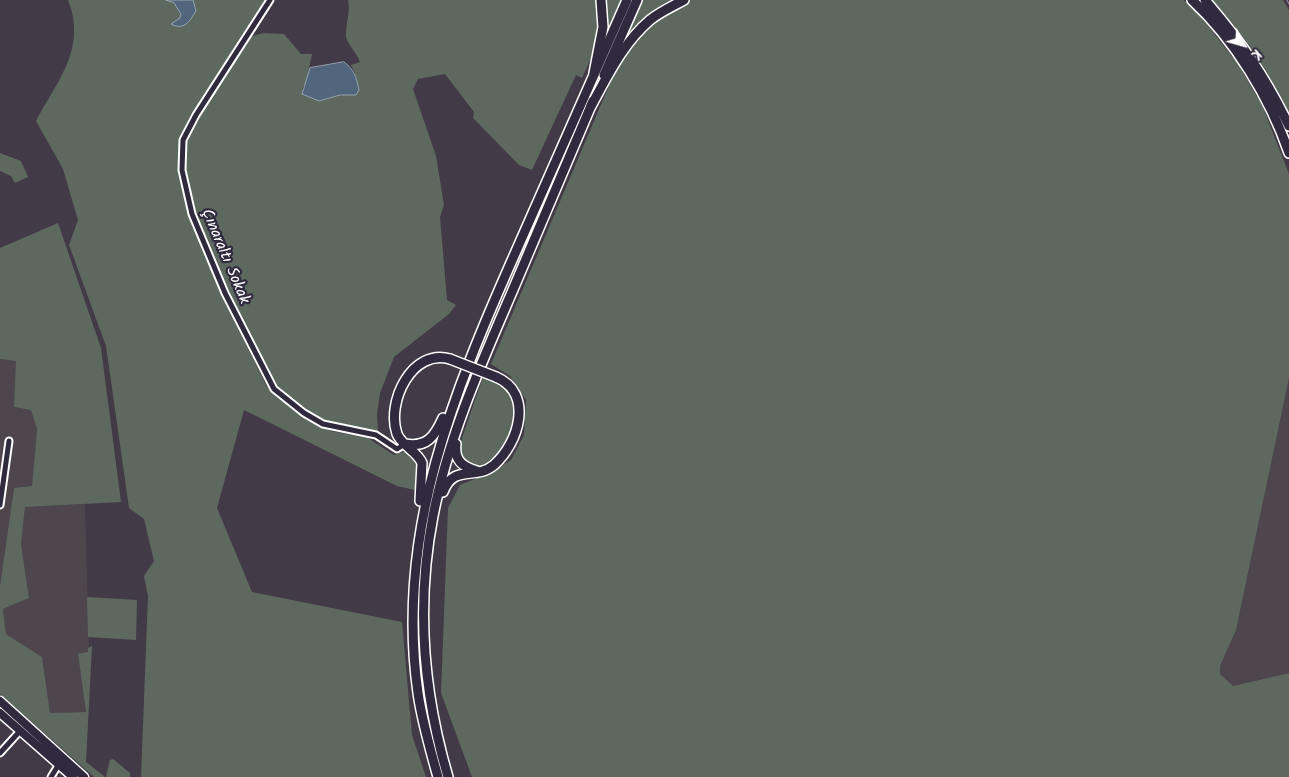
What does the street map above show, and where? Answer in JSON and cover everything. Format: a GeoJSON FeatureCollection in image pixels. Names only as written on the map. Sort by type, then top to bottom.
{"type":"FeatureCollection","features":[{"type":"Feature","properties":{"kind":"highway"},"geometry":{"type":"LineString","coordinates":[[594,73],[603,27],[602,0]]}},
{"type":"Feature","properties":{"kind":"highway"},"geometry":{"type":"LineString","coordinates":[[405,444],[422,445],[434,436],[627,0]]}},
{"type":"Feature","properties":{"kind":"highway"},"geometry":{"type":"LineString","coordinates":[[448,777],[431,704],[423,630],[426,574],[433,516],[445,466],[466,404],[637,0]]}},
{"type":"Feature","properties":{"kind":"highway"},"geometry":{"type":"LineString","coordinates":[[591,106],[624,47],[652,19],[684,0]]}},
{"type":"Feature","properties":{"kind":"highway"},"geometry":{"type":"LineString","coordinates":[[1192,0],[1228,41],[1263,94],[1289,153]]}},
{"type":"Feature","properties":{"kind":"highway"},"geometry":{"type":"LineString","coordinates":[[1205,0],[1235,35],[1268,84],[1289,126]]}},
{"type":"Feature","properties":{"kind":"highway"},"geometry":{"type":"LineString","coordinates":[[433,516],[450,480],[461,474],[479,472],[494,465],[506,451],[514,435],[519,414],[518,400],[514,390],[506,382],[438,356],[428,359],[416,367],[404,382],[396,404],[394,418],[397,433],[420,459],[423,468],[415,581],[414,632],[418,692],[426,734],[438,777]]}},
{"type":"Feature","properties":{"kind":"highway"},"geometry":{"type":"LineString","coordinates":[[415,581],[430,480],[447,421],[470,356]]}},
{"type":"Feature","properties":{"kind":"highway"},"geometry":{"type":"LineString","coordinates":[[466,404],[456,444],[456,456],[463,465],[479,472]]}},
{"type":"Feature","properties":{"kind":"main road"},"geometry":{"type":"LineString","coordinates":[[0,701],[84,777]]}},
{"type":"Feature","properties":{"kind":"main road"},"geometry":{"type":"LineString","coordinates":[[0,713],[73,777]]}},
{"type":"Feature","properties":{"kind":"street","name":"Çınaraltı Sokak"},"geometry":{"type":"LineString","coordinates":[[270,0],[196,115],[184,140],[182,170],[192,214],[225,293],[274,389],[297,408],[324,424],[376,435],[397,449],[405,444]]}},
{"type":"Feature","properties":{"kind":"street"},"geometry":{"type":"LineString","coordinates":[[0,505],[8,441]]}},
{"type":"Feature","properties":{"kind":"street"},"geometry":{"type":"LineString","coordinates":[[0,753],[20,731]]}},
{"type":"Feature","properties":{"kind":"street"},"geometry":{"type":"LineString","coordinates":[[51,777],[59,764]]}},
{"type":"Feature","properties":{"kind":"shaded area"},"geometry":{"type":"Polygon","coordinates":[[[68,0],[266,0],[191,114],[179,142],[179,168],[189,216],[222,295],[266,385],[275,396],[318,426],[331,431],[368,438],[394,455],[405,451],[417,463],[418,473],[415,490],[397,486],[244,410],[217,508],[252,592],[402,622],[412,735],[426,777],[141,777],[148,596],[144,576],[154,561],[144,519],[129,508],[106,346],[69,245],[78,220],[63,169],[36,121],[61,77],[72,49],[73,17],[68,0]]]}},
{"type":"Feature","properties":{"kind":"shaded area"},"geometry":{"type":"Polygon","coordinates":[[[348,0],[598,0],[599,12],[599,32],[591,57],[582,78],[576,75],[532,170],[519,165],[473,118],[474,112],[445,74],[418,79],[413,89],[436,156],[444,205],[440,217],[447,300],[456,305],[449,314],[394,357],[380,393],[377,414],[378,432],[324,421],[280,391],[272,381],[201,232],[184,168],[185,143],[198,115],[249,37],[264,33],[284,34],[301,54],[312,54],[306,83],[302,89],[319,101],[346,94],[355,73],[351,65],[360,62],[346,37],[348,0]]]}},
{"type":"Feature","properties":{"kind":"shaded area"},"geometry":{"type":"Polygon","coordinates":[[[604,0],[621,0],[607,33],[607,13],[604,0]]]}},
{"type":"Feature","properties":{"kind":"shaded area"},"geometry":{"type":"Polygon","coordinates":[[[643,0],[679,0],[632,34],[629,31],[643,0]]]}},
{"type":"Feature","properties":{"kind":"shaded area"},"geometry":{"type":"Polygon","coordinates":[[[690,0],[1184,0],[1201,17],[1238,64],[1262,105],[1289,174],[1289,378],[1236,630],[1220,666],[1220,674],[1233,686],[1289,673],[1289,777],[472,777],[441,693],[448,508],[460,485],[494,471],[511,460],[524,435],[526,400],[510,376],[491,364],[619,66],[643,33],[662,17],[690,0]]]}},
{"type":"Feature","properties":{"kind":"shaded area"},"geometry":{"type":"Polygon","coordinates":[[[1212,0],[1283,0],[1289,10],[1289,114],[1282,98],[1255,54],[1212,0]]]}},
{"type":"Feature","properties":{"kind":"shaded area"},"geometry":{"type":"Polygon","coordinates":[[[0,153],[21,161],[28,177],[15,183],[11,176],[0,171],[0,153]]]}},
{"type":"Feature","properties":{"kind":"shaded area"},"geometry":{"type":"Polygon","coordinates":[[[58,223],[101,348],[121,502],[25,507],[21,544],[29,598],[3,609],[6,634],[42,657],[50,713],[86,712],[78,654],[88,652],[88,648],[92,646],[86,762],[105,777],[94,777],[0,694],[0,586],[14,488],[32,486],[37,429],[31,410],[14,407],[16,361],[0,359],[0,248],[58,223]]]}},
{"type":"Feature","properties":{"kind":"shaded area"},"geometry":{"type":"Polygon","coordinates":[[[0,359],[17,361],[14,407],[31,410],[37,429],[32,486],[14,488],[0,586],[0,359]]]}},
{"type":"Feature","properties":{"kind":"shaded area"},"geometry":{"type":"Polygon","coordinates":[[[483,377],[499,381],[512,394],[514,405],[513,417],[507,441],[501,451],[493,460],[483,465],[472,467],[461,459],[459,447],[483,377]]]}},
{"type":"Feature","properties":{"kind":"shaded area"},"geometry":{"type":"Polygon","coordinates":[[[1289,378],[1289,673],[1233,686],[1220,675],[1220,666],[1236,630],[1289,378]]]}},
{"type":"Feature","properties":{"kind":"shaded area"},"geometry":{"type":"Polygon","coordinates":[[[85,504],[89,652],[78,655],[86,712],[50,713],[42,657],[6,634],[3,609],[29,598],[21,544],[25,507],[85,504]]]}},
{"type":"Feature","properties":{"kind":"shaded area"},"geometry":{"type":"Polygon","coordinates":[[[87,597],[137,600],[136,640],[88,637],[87,597]]]}},
{"type":"Feature","properties":{"kind":"shaded area"},"geometry":{"type":"Polygon","coordinates":[[[113,759],[130,773],[130,777],[106,777],[110,760],[113,759]]]}},
{"type":"Feature","properties":{"kind":"water"},"geometry":{"type":"Polygon","coordinates":[[[166,0],[193,0],[196,11],[186,24],[176,26],[171,24],[180,18],[181,14],[174,3],[166,0]]]}},
{"type":"Feature","properties":{"kind":"water"},"geometry":{"type":"Polygon","coordinates":[[[344,62],[351,68],[356,78],[359,90],[356,95],[340,95],[319,101],[302,94],[310,68],[344,62]]]}},
{"type":"Feature","properties":{"kind":"waterway"},"geometry":{"type":"LineString","coordinates":[[1287,0],[1289,4]]}}]}
